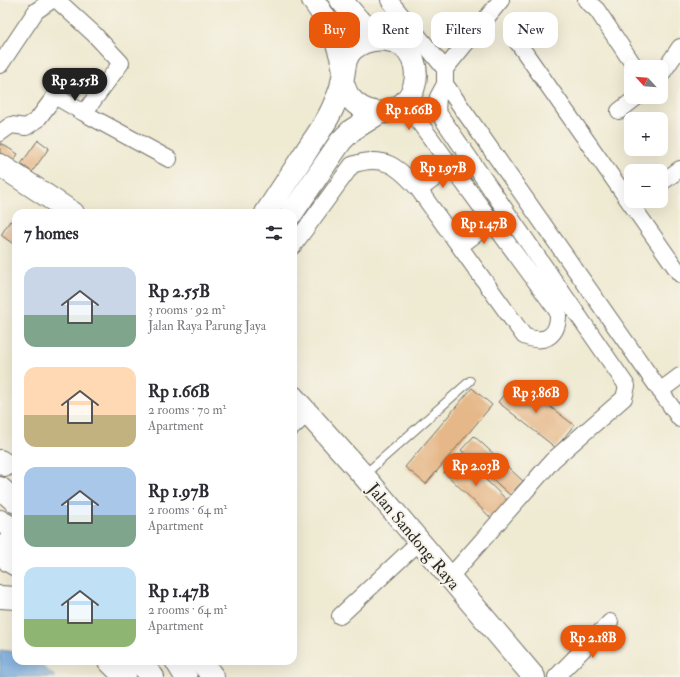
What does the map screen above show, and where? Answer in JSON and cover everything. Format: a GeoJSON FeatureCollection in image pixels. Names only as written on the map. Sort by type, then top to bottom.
{"type":"FeatureCollection","features":[{"type":"Feature","properties":{"kind":"main road"},"geometry":{"type":"LineString","coordinates":[[313,0],[328,21],[334,35],[349,97],[362,109],[379,113],[388,112],[405,103],[414,89],[416,73],[412,57],[404,48]]}},
{"type":"Feature","properties":{"kind":"main road"},"geometry":{"type":"LineString","coordinates":[[341,0],[359,21],[368,27]]}},
{"type":"Feature","properties":{"kind":"main road"},"geometry":{"type":"LineString","coordinates":[[269,209],[328,119],[352,50],[368,40]]}},
{"type":"Feature","properties":{"kind":"main road"},"geometry":{"type":"LineString","coordinates":[[295,209],[341,141],[352,130],[379,113]]}},
{"type":"Feature","properties":{"kind":"main road"},"geometry":{"type":"LineString","coordinates":[[0,165],[66,209]]}},
{"type":"Feature","properties":{"kind":"main road","name":"Jalan Sandong Raya"},"geometry":{"type":"LineString","coordinates":[[297,408],[301,420],[364,476],[534,677]]}},
{"type":"Feature","properties":{"kind":"main road"},"geometry":{"type":"LineString","coordinates":[[0,488],[12,499]]}},
{"type":"Feature","properties":{"kind":"main road"},"geometry":{"type":"LineString","coordinates":[[8,559],[7,526],[12,513]]}},
{"type":"Feature","properties":{"kind":"main road"},"geometry":{"type":"LineString","coordinates":[[0,597],[12,598]]}},
{"type":"Feature","properties":{"kind":"main road"},"geometry":{"type":"LineString","coordinates":[[113,665],[125,677]]}},
{"type":"Feature","properties":{"kind":"main road"},"geometry":{"type":"LineString","coordinates":[[142,665],[153,677]]}},
{"type":"Feature","properties":{"kind":"main road"},"geometry":{"type":"LineString","coordinates":[[178,665],[186,677]]}},
{"type":"Feature","properties":{"kind":"main road"},"geometry":{"type":"LineString","coordinates":[[204,665],[213,677]]}},
{"type":"Feature","properties":{"kind":"street"},"geometry":{"type":"LineString","coordinates":[[0,65],[36,12],[52,0]]}},
{"type":"Feature","properties":{"kind":"street"},"geometry":{"type":"LineString","coordinates":[[58,0],[94,34],[121,63],[84,113]]}},
{"type":"Feature","properties":{"kind":"street"},"geometry":{"type":"LineString","coordinates":[[449,578],[552,460],[624,398],[627,390],[627,386],[437,112],[438,97],[445,77],[501,0]]}},
{"type":"Feature","properties":{"kind":"street"},"geometry":{"type":"LineString","coordinates":[[392,1],[680,419]]}},
{"type":"Feature","properties":{"kind":"street"},"geometry":{"type":"LineString","coordinates":[[596,3],[631,60]]}},
{"type":"Feature","properties":{"kind":"street"},"geometry":{"type":"LineString","coordinates":[[668,65],[680,47]]}},
{"type":"Feature","properties":{"kind":"street"},"geometry":{"type":"LineString","coordinates":[[522,48],[624,188]]}},
{"type":"Feature","properties":{"kind":"street"},"geometry":{"type":"LineString","coordinates":[[0,133],[11,125],[26,127],[37,120],[55,96],[169,159]]}},
{"type":"Feature","properties":{"kind":"street"},"geometry":{"type":"LineString","coordinates":[[297,241],[352,165],[367,160],[385,162],[404,174],[419,190],[524,336],[534,340],[540,340],[545,339],[554,332],[558,323],[558,312],[405,103]]}},
{"type":"Feature","properties":{"kind":"street"},"geometry":{"type":"LineString","coordinates":[[619,111],[628,104]]}},
{"type":"Feature","properties":{"kind":"street"},"geometry":{"type":"LineString","coordinates":[[419,190],[451,166]]}},
{"type":"Feature","properties":{"kind":"street"},"geometry":{"type":"LineString","coordinates":[[668,178],[680,169]]}},
{"type":"Feature","properties":{"kind":"street"},"geometry":{"type":"LineString","coordinates":[[638,208],[679,269]]}},
{"type":"Feature","properties":{"kind":"street"},"geometry":{"type":"LineString","coordinates":[[460,246],[492,222]]}},
{"type":"Feature","properties":{"kind":"street"},"geometry":{"type":"LineString","coordinates":[[660,391],[680,376]]}},
{"type":"Feature","properties":{"kind":"street"},"geometry":{"type":"LineString","coordinates":[[340,616],[419,542]]}},
{"type":"Feature","properties":{"kind":"street"},"geometry":{"type":"LineString","coordinates":[[556,677],[610,622]]}},
{"type":"Feature","properties":{"kind":"lane"},"geometry":{"type":"LineString","coordinates":[[364,476],[470,381]]}},
{"type":"Feature","properties":{"kind":"water"},"geometry":{"type":"Polygon","coordinates":[[[0,650],[12,652],[12,665],[40,665],[56,677],[0,677],[0,650]]]}},
{"type":"Feature","properties":{"kind":"building"},"geometry":{"type":"Polygon","coordinates":[[[38,140],[49,148],[32,172],[21,164],[38,140]]]}},
{"type":"Feature","properties":{"kind":"building"},"geometry":{"type":"Polygon","coordinates":[[[0,143],[18,154],[11,165],[0,159],[0,143]]]}},
{"type":"Feature","properties":{"kind":"building"},"geometry":{"type":"Polygon","coordinates":[[[10,221],[12,222],[12,243],[1,235],[10,221]]]}},
{"type":"Feature","properties":{"kind":"building"},"geometry":{"type":"Polygon","coordinates":[[[515,380],[574,425],[556,448],[498,402],[515,380]]]}},
{"type":"Feature","properties":{"kind":"building"},"geometry":{"type":"Polygon","coordinates":[[[472,388],[492,405],[426,484],[405,467],[472,388]]]}},
{"type":"Feature","properties":{"kind":"building"},"geometry":{"type":"Polygon","coordinates":[[[474,436],[523,481],[510,495],[461,450],[474,436]]]}},
{"type":"Feature","properties":{"kind":"building"},"geometry":{"type":"Polygon","coordinates":[[[460,455],[509,502],[492,519],[444,472],[460,455]]]}}]}
